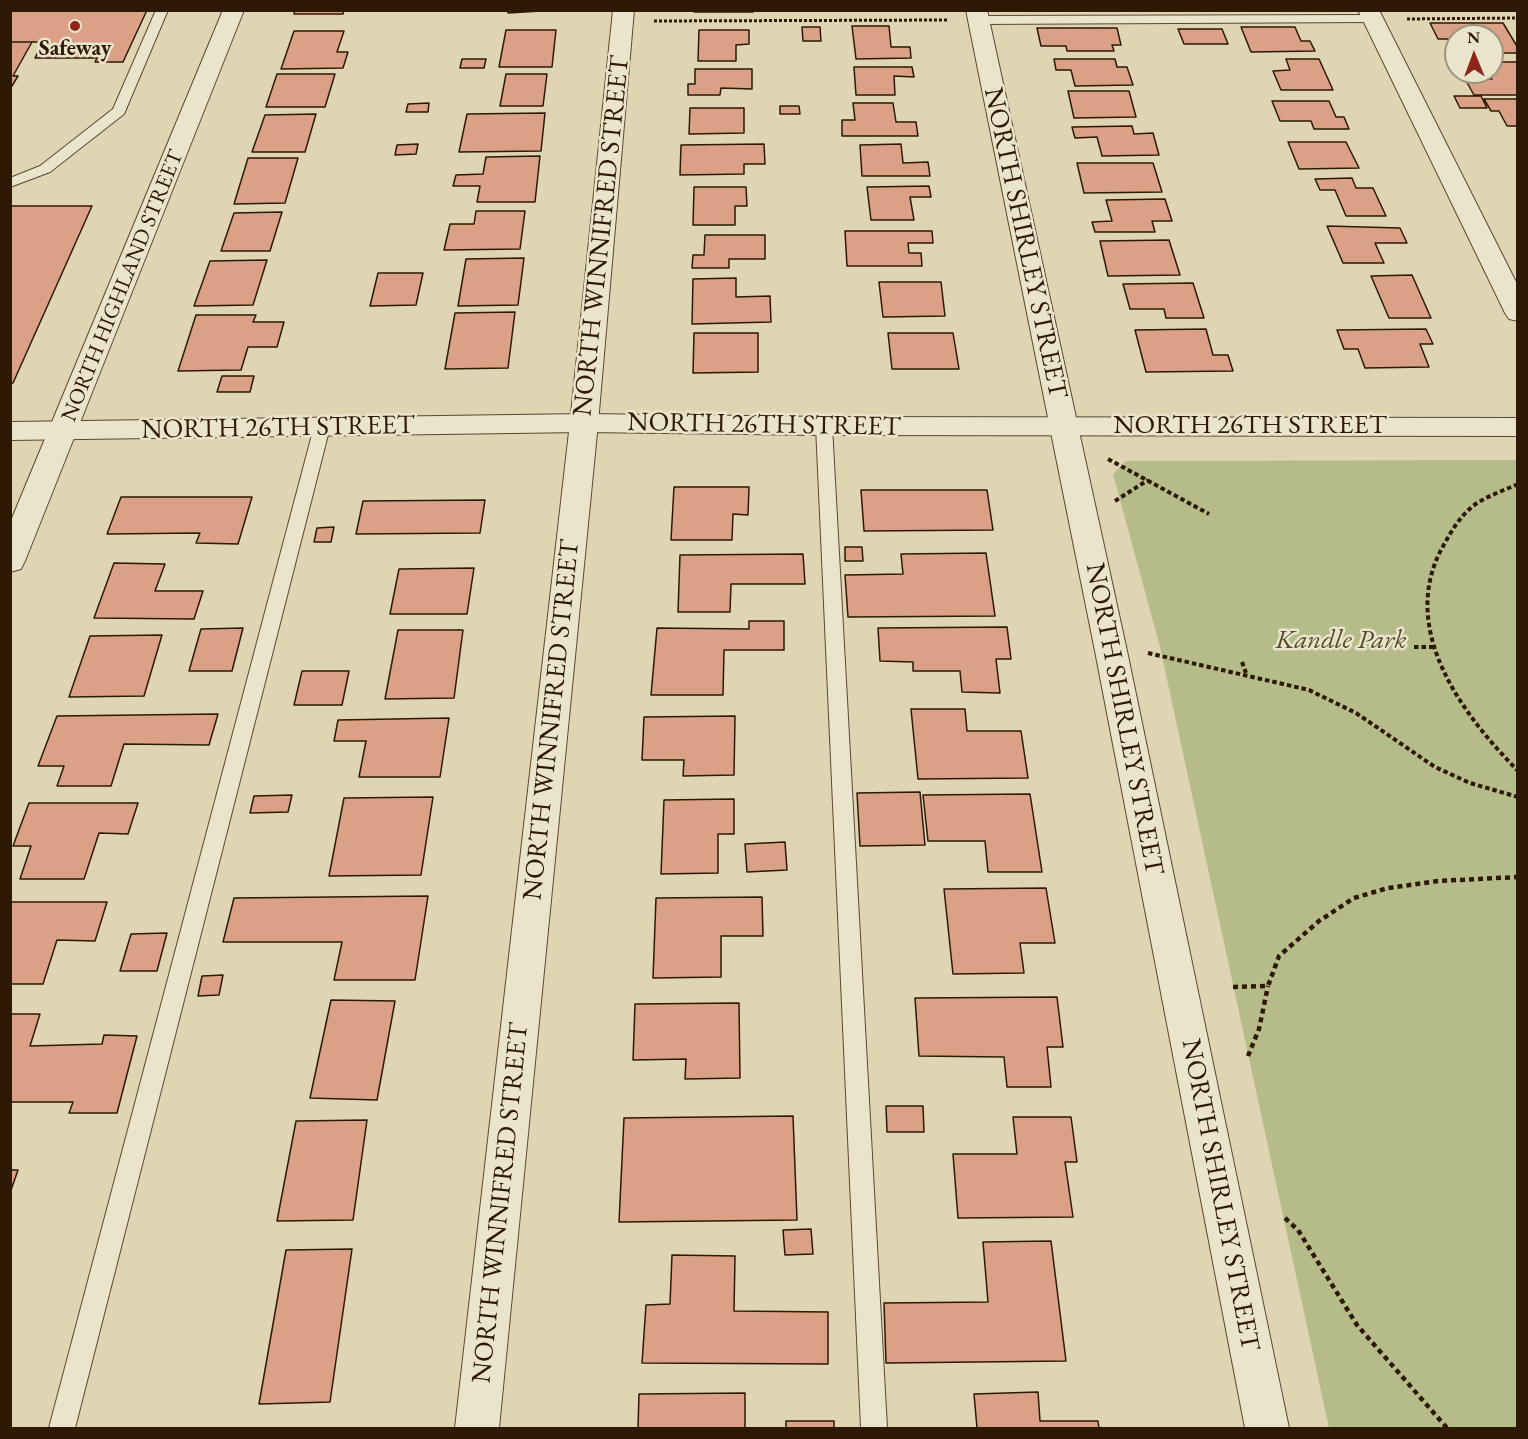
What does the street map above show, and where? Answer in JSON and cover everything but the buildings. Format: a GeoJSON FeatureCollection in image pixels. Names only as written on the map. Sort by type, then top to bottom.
{"type":"FeatureCollection","features":[{"type":"Feature","properties":{"kind":"street","name":"NORTH HIGHLAND STREET"},"geometry":{"type":"LineString","coordinates":[[10,561],[65,431],[234,10]]}},
{"type":"Feature","properties":{"kind":"street","name":"NORTH SHIRLEY STREET"},"geometry":{"type":"LineString","coordinates":[[977,15],[1113,662],[1267,1428]]}},
{"type":"Feature","properties":{"kind":"street"},"geometry":{"type":"LineString","coordinates":[[1370,15],[1518,313]]}},
{"type":"Feature","properties":{"kind":"street","name":"NORTH WINNIFRED STREET"},"geometry":{"type":"LineString","coordinates":[[477,1428],[584,423],[623,16]]}},
{"type":"Feature","properties":{"kind":"street","name":"NORTH 26TH STREET"},"geometry":{"type":"LineString","coordinates":[[10,431],[584,423],[824,426],[1518,427]]}},
{"type":"Feature","properties":{"kind":"lane"},"geometry":{"type":"LineString","coordinates":[[10,183],[45,169],[119,111],[162,10]]}},
{"type":"Feature","properties":{"kind":"lane"},"geometry":{"type":"LineString","coordinates":[[977,15],[1370,15]]}},
{"type":"Feature","properties":{"kind":"lane"},"geometry":{"type":"LineString","coordinates":[[824,426],[874,1428]]}},
{"type":"Feature","properties":{"kind":"lane"},"geometry":{"type":"LineString","coordinates":[[62,1428],[322,427]]}},
{"type":"Feature","properties":{"kind":"path"},"geometry":{"type":"LineString","coordinates":[[623,16],[977,15]]}},
{"type":"Feature","properties":{"kind":"path"},"geometry":{"type":"LineString","coordinates":[[1370,15],[1518,18]]}},
{"type":"Feature","properties":{"kind":"path"},"geometry":{"type":"LineString","coordinates":[[1108,459],[1209,514]]}},
{"type":"Feature","properties":{"kind":"path"},"geometry":{"type":"LineString","coordinates":[[1114,502],[1148,480]]}},
{"type":"Feature","properties":{"kind":"path"},"geometry":{"type":"LineString","coordinates":[[1518,484],[1474,505],[1438,550],[1430,578],[1427,623],[1439,662],[1459,700],[1491,746],[1518,771]]}},
{"type":"Feature","properties":{"kind":"path"},"geometry":{"type":"LineString","coordinates":[[1414,647],[1434,647]]}},
{"type":"Feature","properties":{"kind":"path"},"geometry":{"type":"LineString","coordinates":[[1145,653],[1309,690],[1356,713],[1435,767],[1470,783],[1518,797]]}},
{"type":"Feature","properties":{"kind":"path"},"geometry":{"type":"LineString","coordinates":[[1242,662],[1246,674]]}},
{"type":"Feature","properties":{"kind":"path"},"geometry":{"type":"LineString","coordinates":[[1248,1056],[1259,1029],[1268,986],[1280,956],[1318,921],[1354,898],[1388,888],[1438,881],[1518,877]]}},
{"type":"Feature","properties":{"kind":"path"},"geometry":{"type":"LineString","coordinates":[[1233,987],[1268,986]]}},
{"type":"Feature","properties":{"kind":"path"},"geometry":{"type":"LineString","coordinates":[[1285,1218],[1298,1230],[1357,1325],[1447,1428]]}},
{"type":"Feature","properties":{"kind":"green space","name":"Kandle Park"},"geometry":{"type":"Polygon","coordinates":[[[1517,460],[1517,1428],[1329,1428],[1160,647],[1113,474],[1126,461],[1517,460]]]}},
{"type":"Feature","properties":{"kind":"place","name":"Safeway"},"geometry":{"type":"Point","coordinates":[75,26]}}]}
